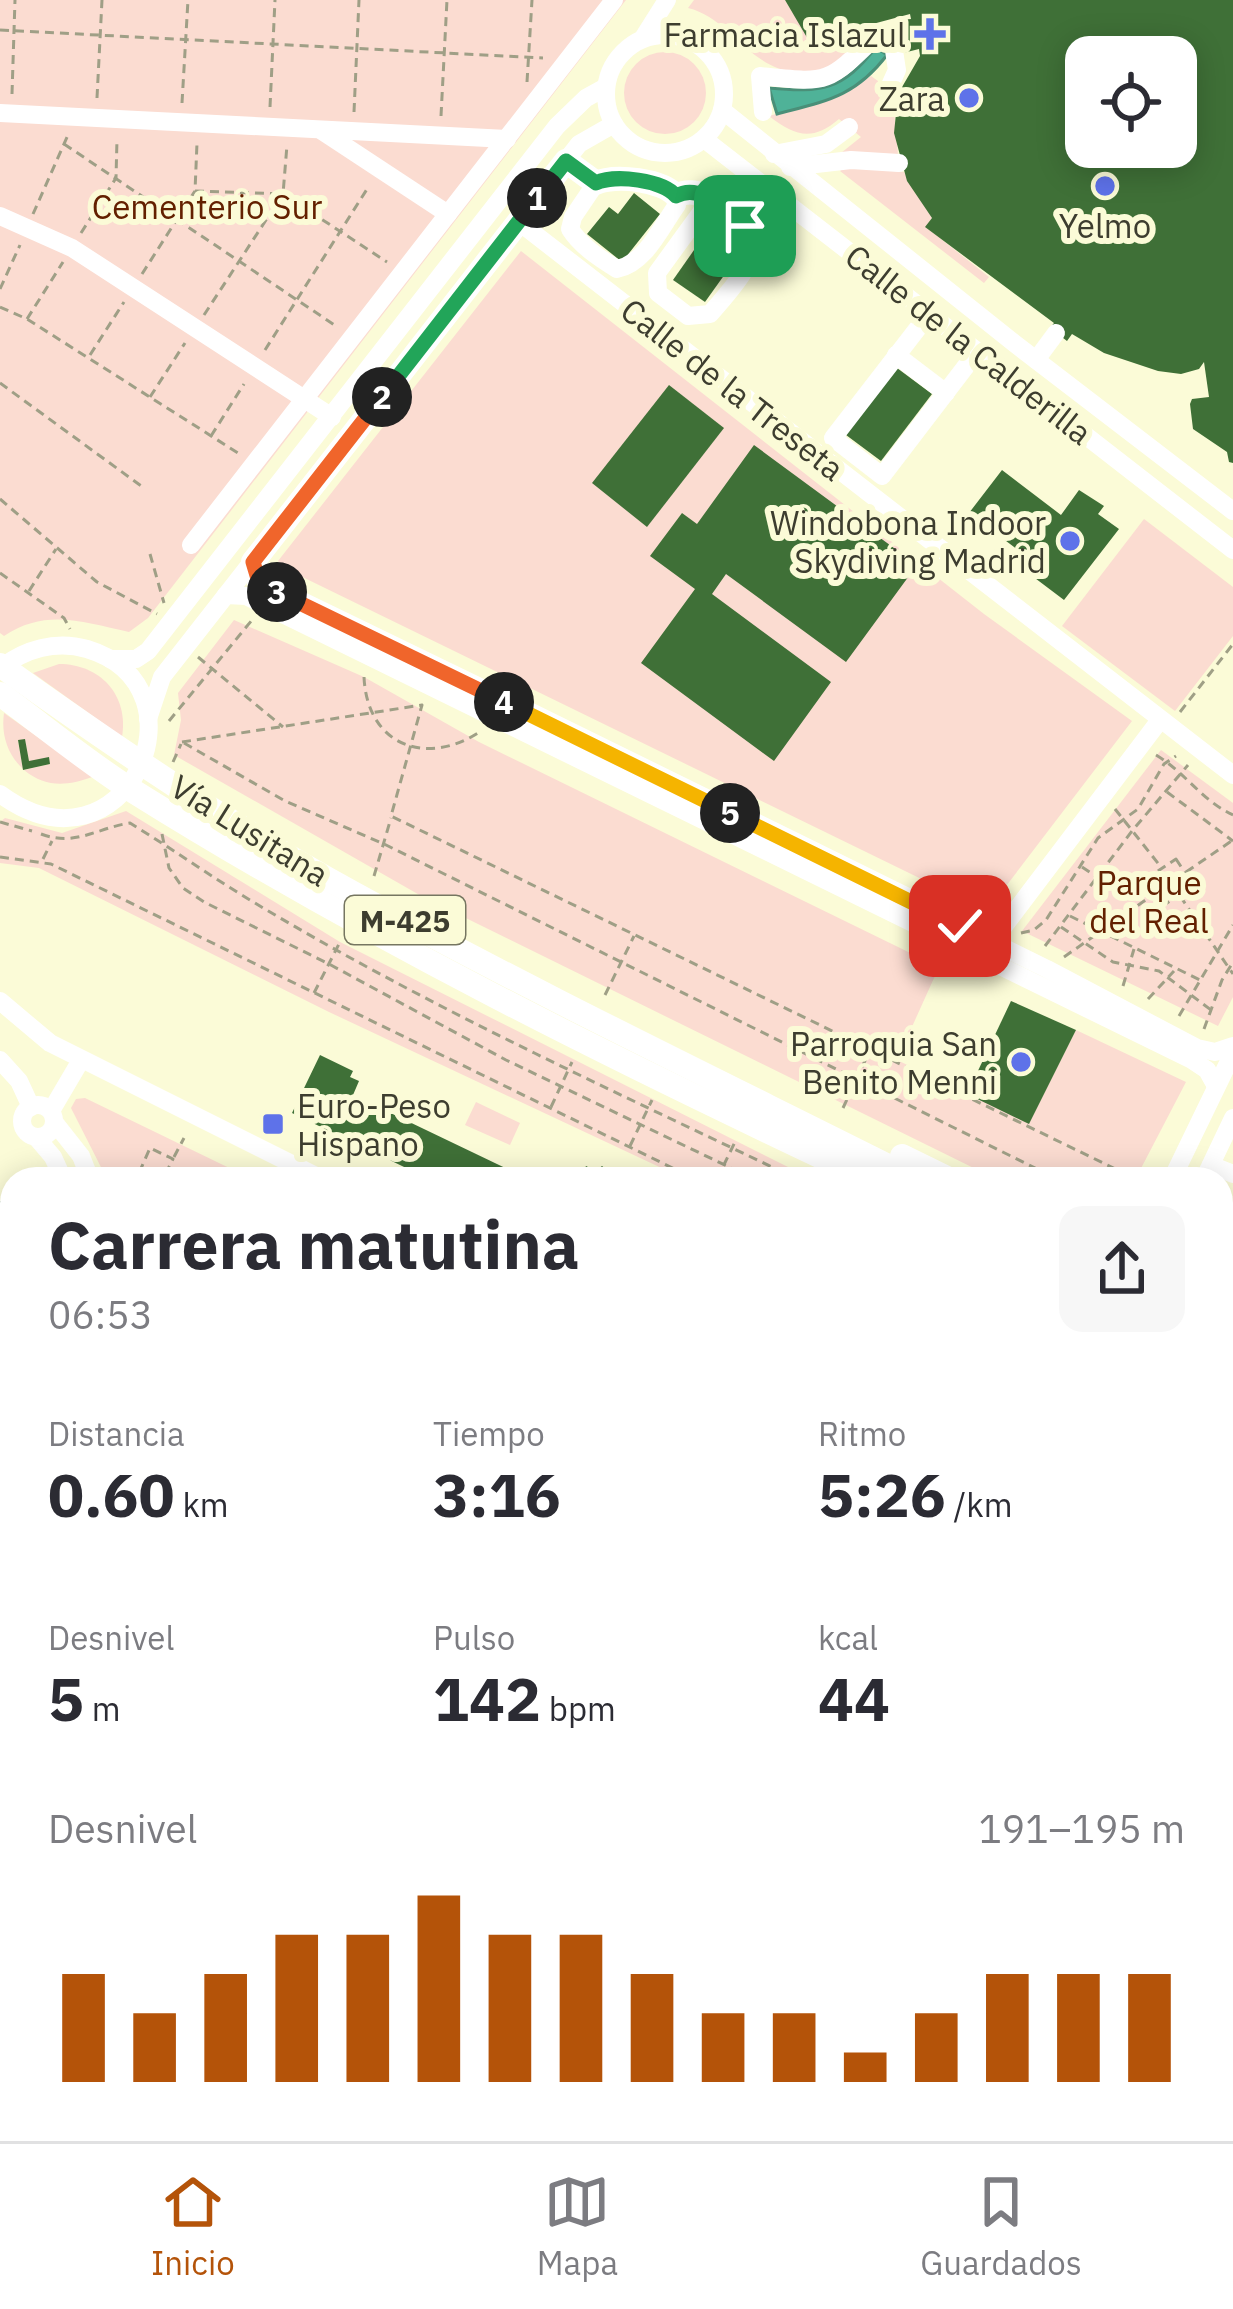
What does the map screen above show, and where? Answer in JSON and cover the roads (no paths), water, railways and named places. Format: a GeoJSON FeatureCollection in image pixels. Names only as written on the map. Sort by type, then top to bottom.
{"type":"FeatureCollection","features":[{"type":"Feature","properties":{"kind":"main road","name":"M-425"},"geometry":{"type":"LineString","coordinates":[[1,667],[144,762]]}},
{"type":"Feature","properties":{"kind":"main road","name":"M-425"},"geometry":{"type":"LineString","coordinates":[[0,694],[129,788]]}},
{"type":"Feature","properties":{"kind":"main road","name":"Vía Lusitana"},"geometry":{"type":"LineString","coordinates":[[144,762],[350,892],[678,1060]]}},
{"type":"Feature","properties":{"kind":"main road","name":"Vía Lusitana"},"geometry":{"type":"LineString","coordinates":[[129,788],[339,913],[632,1068]]}},
{"type":"Feature","properties":{"kind":"main road","name":"M-425"},"geometry":{"type":"LineString","coordinates":[[678,1060],[890,1167]]}},
{"type":"Feature","properties":{"kind":"main road"},"geometry":{"type":"LineString","coordinates":[[678,1060],[736,1076],[924,1167]]}},
{"type":"Feature","properties":{"kind":"main road","name":"M-425"},"geometry":{"type":"LineString","coordinates":[[632,1068],[842,1167]]}},
{"type":"Feature","properties":{"kind":"main road"},"geometry":{"type":"LineString","coordinates":[[632,1068],[658,1090],[795,1167]]}},
{"type":"Feature","properties":{"kind":"street"},"geometry":{"type":"LineString","coordinates":[[191,545],[614,0]]}},
{"type":"Feature","properties":{"kind":"street"},"geometry":{"type":"LineString","coordinates":[[643,38],[669,34],[694,41],[714,59],[724,84],[722,110],[704,139],[679,152],[651,152],[626,138],[607,106],[606,87],[618,58],[643,38],[667,0]]}},
{"type":"Feature","properties":{"kind":"street"},"geometry":{"type":"LineString","coordinates":[[763,112],[760,76],[818,82],[838,74],[882,35],[893,44],[897,70],[888,90]]}},
{"type":"Feature","properties":{"kind":"street"},"geometry":{"type":"LineString","coordinates":[[110,659],[136,659],[148,651],[557,126],[586,98],[606,87]]}},
{"type":"Feature","properties":{"kind":"street","name":"Calle de la Calderilla"},"geometry":{"type":"LineString","coordinates":[[722,110],[1233,511]]}},
{"type":"Feature","properties":{"kind":"street"},"geometry":{"type":"LineString","coordinates":[[6,113],[507,139]]}},
{"type":"Feature","properties":{"kind":"street"},"geometry":{"type":"LineString","coordinates":[[0,794],[44,818],[72,819],[98,811],[129,788],[144,762],[148,719],[162,677],[566,161],[584,139],[614,124]]}},
{"type":"Feature","properties":{"kind":"street"},"geometry":{"type":"LineString","coordinates":[[782,160],[826,144],[849,127]]}},
{"type":"Feature","properties":{"kind":"street"},"geometry":{"type":"LineString","coordinates":[[319,130],[448,214]]}},
{"type":"Feature","properties":{"kind":"street","name":"Calle de la Calderilla"},"geometry":{"type":"LineString","coordinates":[[704,139],[1233,550]]}},
{"type":"Feature","properties":{"kind":"street"},"geometry":{"type":"LineString","coordinates":[[782,160],[899,163]]}},
{"type":"Feature","properties":{"kind":"street"},"geometry":{"type":"LineString","coordinates":[[566,161],[596,183]]}},
{"type":"Feature","properties":{"kind":"street"},"geometry":{"type":"LineString","coordinates":[[618,178],[668,187],[676,196],[676,205],[638,260],[617,269],[577,240],[570,229],[572,217],[596,183],[618,178]]}},
{"type":"Feature","properties":{"kind":"street"},"geometry":{"type":"LineString","coordinates":[[676,196],[698,191],[745,226],[759,230]]}},
{"type":"Feature","properties":{"kind":"street"},"geometry":{"type":"LineString","coordinates":[[632,310],[710,200]]}},
{"type":"Feature","properties":{"kind":"street"},"geometry":{"type":"LineString","coordinates":[[657,273],[658,293],[671,304],[688,316],[710,314],[757,249],[759,230],[785,200]]}},
{"type":"Feature","properties":{"kind":"street"},"geometry":{"type":"LineString","coordinates":[[0,216],[72,248],[332,417]]}},
{"type":"Feature","properties":{"kind":"street","name":"Calle de la Treseta"},"geometry":{"type":"LineString","coordinates":[[519,222],[1168,719],[1233,775]]}},
{"type":"Feature","properties":{"kind":"street"},"geometry":{"type":"LineString","coordinates":[[820,456],[928,314]]}},
{"type":"Feature","properties":{"kind":"street"},"geometry":{"type":"LineString","coordinates":[[1036,360],[1056,333]]}},
{"type":"Feature","properties":{"kind":"street"},"geometry":{"type":"LineString","coordinates":[[833,438],[882,476],[976,353]]}},
{"type":"Feature","properties":{"kind":"street"},"geometry":{"type":"LineString","coordinates":[[896,355],[946,393]]}},
{"type":"Feature","properties":{"kind":"street"},"geometry":{"type":"LineString","coordinates":[[253,562],[259,582],[275,591],[992,942],[1197,1048],[1233,1050]]}},
{"type":"Feature","properties":{"kind":"street"},"geometry":{"type":"LineString","coordinates":[[226,595],[246,596],[1192,1060],[1208,1070],[1216,1086]]}},
{"type":"Feature","properties":{"kind":"street"},"geometry":{"type":"LineString","coordinates":[[1,667],[53,645],[80,646],[110,659],[136,684],[148,719]]}},
{"type":"Feature","properties":{"kind":"street"},"geometry":{"type":"LineString","coordinates":[[992,942],[1168,719]]}},
{"type":"Feature","properties":{"kind":"street"},"geometry":{"type":"LineString","coordinates":[[0,1001],[50,1043],[298,1167]]}},
{"type":"Feature","properties":{"kind":"street"},"geometry":{"type":"LineString","coordinates":[[1178,1167],[1233,1050]]}},
{"type":"Feature","properties":{"kind":"street"},"geometry":{"type":"LineString","coordinates":[[0,1060],[19,1081],[31,1107]]}},
{"type":"Feature","properties":{"kind":"street"},"geometry":{"type":"LineString","coordinates":[[36,1137],[48,1134],[81,1060]]}},
{"type":"Feature","properties":{"kind":"street"},"geometry":{"type":"LineString","coordinates":[[55,1167],[22,1125],[31,1107],[40,1105],[53,1117],[86,1167]]}},
{"type":"Feature","properties":{"kind":"street"},"geometry":{"type":"LineString","coordinates":[[1209,1167],[1233,1118]]}},
{"type":"Feature","properties":{"kind":"water"},"geometry":{"type":"Polygon","coordinates":[[[876,47],[887,55],[851,89],[777,114],[769,88],[803,90],[830,85],[853,72],[876,47]]]}},
{"type":"Feature","properties":{"kind":"place","name":"Farmacia Islazul"},"geometry":{"type":"Point","coordinates":[930,34]}},
{"type":"Feature","properties":{"kind":"place","name":"Zara"},"geometry":{"type":"Point","coordinates":[969,98]}},
{"type":"Feature","properties":{"kind":"place","name":"Yelmo"},"geometry":{"type":"Point","coordinates":[1105,186]}},
{"type":"Feature","properties":{"kind":"place","name":"Windobona Indoor Skydiving Madrid"},"geometry":{"type":"Point","coordinates":[1070,541]}},
{"type":"Feature","properties":{"kind":"place","name":"Parroquia San Benito Menni"},"geometry":{"type":"Point","coordinates":[1021,1062]}},
{"type":"Feature","properties":{"kind":"place","name":"Euro-Peso Hispano"},"geometry":{"type":"Point","coordinates":[273,1124]}},
{"type":"Feature","properties":{"kind":"park label","name":"Cementerio Sur"},"geometry":{"type":"Point","coordinates":[207,206]}},
{"type":"Feature","properties":{"kind":"park label","name":"Parque del Real"},"geometry":{"type":"Point","coordinates":[1149,901]}}]}
